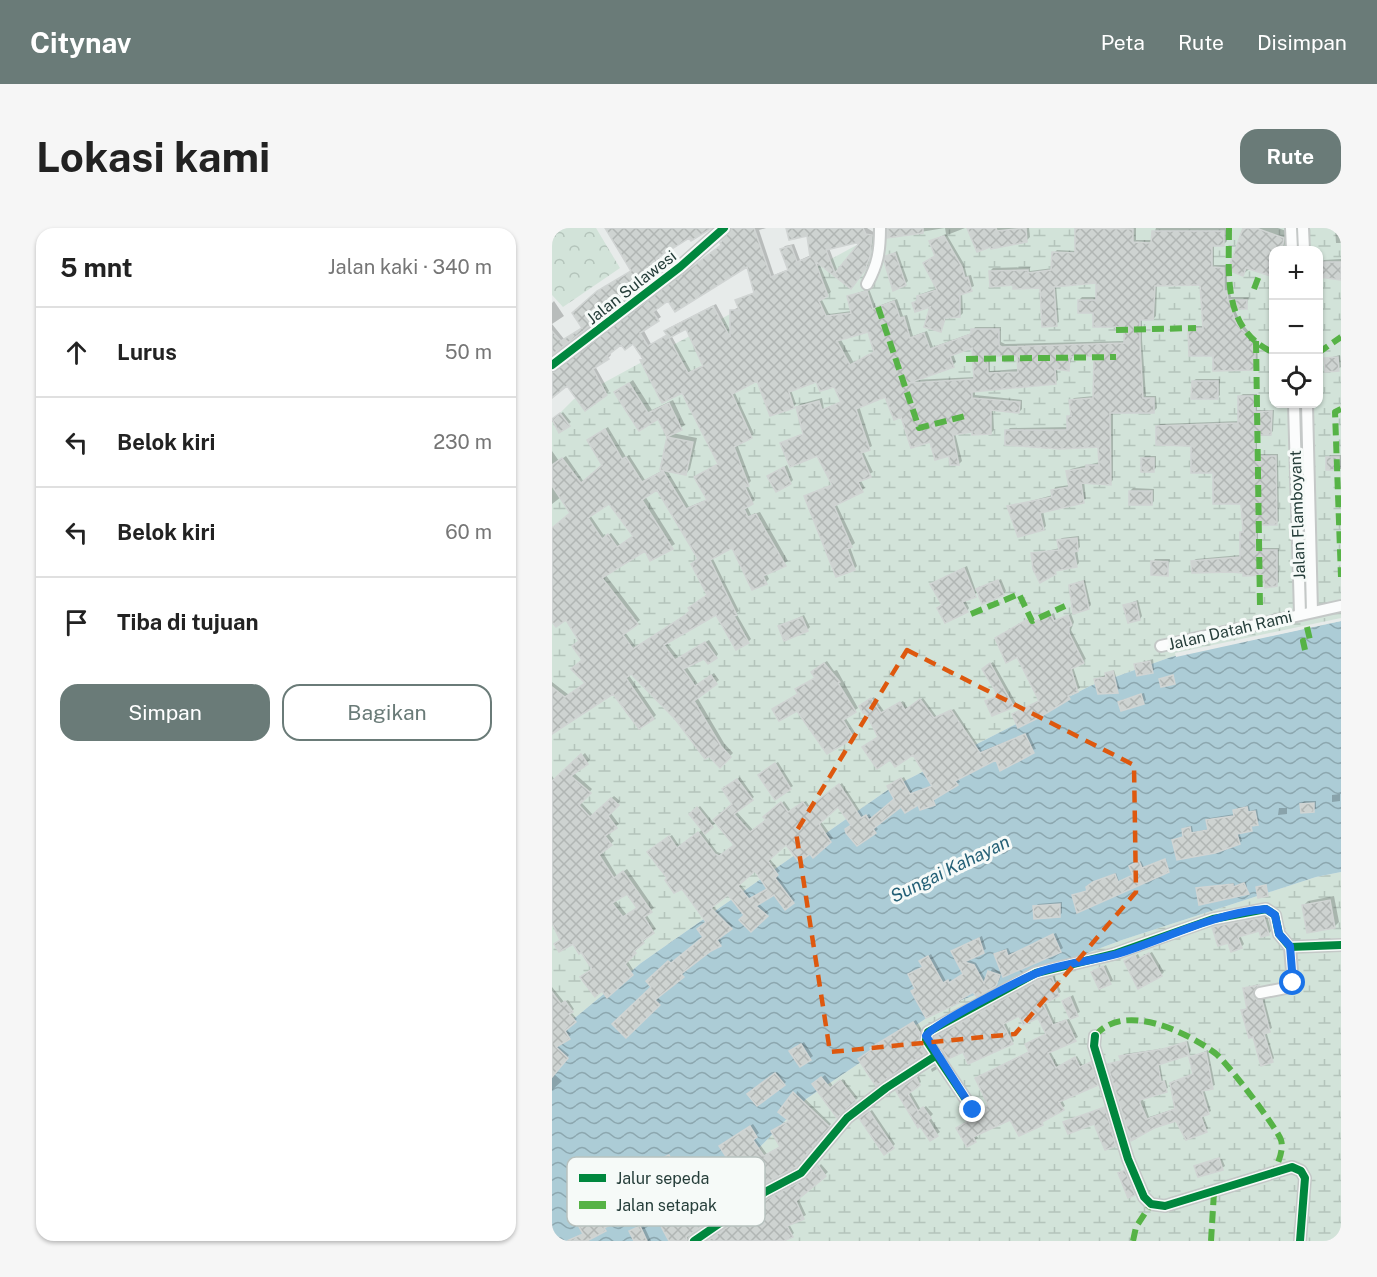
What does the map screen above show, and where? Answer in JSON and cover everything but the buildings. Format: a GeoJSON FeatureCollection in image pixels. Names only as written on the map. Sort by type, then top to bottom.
{"type":"FeatureCollection","features":[{"type":"Feature","properties":{"kind":"street","name":"Jalan Sulawesi"},"geometry":{"type":"LineString","coordinates":[[552,365],[680,267],[724,228]]}},
{"type":"Feature","properties":{"kind":"street"},"geometry":{"type":"LineString","coordinates":[[867,284],[878,264],[881,251],[880,228]]}},
{"type":"Feature","properties":{"kind":"street"},"geometry":{"type":"LineString","coordinates":[[1291,228],[1292,246]]}},
{"type":"Feature","properties":{"kind":"street"},"geometry":{"type":"LineString","coordinates":[[1303,228],[1304,246]]}},
{"type":"Feature","properties":{"kind":"street","name":"Jalan Flamboyant"},"geometry":{"type":"LineString","coordinates":[[1294,408],[1300,614]]}},
{"type":"Feature","properties":{"kind":"street","name":"Jalan Flamboyant"},"geometry":{"type":"LineString","coordinates":[[1307,408],[1312,612]]}},
{"type":"Feature","properties":{"kind":"street"},"geometry":{"type":"LineString","coordinates":[[1298,539],[1310,538]]}},
{"type":"Feature","properties":{"kind":"street"},"geometry":{"type":"LineString","coordinates":[[1300,614],[1341,606]]}},
{"type":"Feature","properties":{"kind":"street","name":"Jalan Datah Rami"},"geometry":{"type":"LineString","coordinates":[[1161,646],[1300,614]]}},
{"type":"Feature","properties":{"kind":"street"},"geometry":{"type":"LineString","coordinates":[[973,1110],[926,1040],[928,1032],[1043,971],[1114,954],[1213,919],[1266,909],[1275,915],[1279,934],[1290,946],[1293,983],[1286,988],[1260,993]]}},
{"type":"Feature","properties":{"kind":"street"},"geometry":{"type":"LineString","coordinates":[[1290,946],[1341,945]]}},
{"type":"Feature","properties":{"kind":"street"},"geometry":{"type":"LineString","coordinates":[[1095,1036],[1094,1046],[1128,1159],[1144,1197],[1151,1204],[1165,1206],[1292,1167],[1301,1171],[1305,1178],[1300,1241]]}},
{"type":"Feature","properties":{"kind":"street"},"geometry":{"type":"LineString","coordinates":[[765,1192],[801,1173],[847,1118],[894,1082],[937,1055]]}},
{"type":"Feature","properties":{"kind":"street"},"geometry":{"type":"LineString","coordinates":[[694,1241],[716,1226]]}},
{"type":"Feature","properties":{"kind":"highlighted area"},"geometry":{"type":"Polygon","coordinates":[[[907,650],[1134,765],[1136,892],[1015,1034],[830,1052],[796,832],[907,650]]]}},
{"type":"Feature","properties":{"kind":"green space"},"geometry":{"type":"Polygon","coordinates":[[[552,228],[596,228],[620,268],[563,307],[552,295],[552,228]]]}},
{"type":"Feature","properties":{"kind":"green space"},"geometry":{"type":"Polygon","coordinates":[[[888,228],[1341,228],[1341,621],[1171,657],[1090,686],[889,789],[641,963],[552,1037],[552,421],[574,399],[888,228]]]}},
{"type":"Feature","properties":{"kind":"green space"},"geometry":{"type":"Polygon","coordinates":[[[1341,872],[1341,1241],[670,1241],[684,1226],[765,1226],[765,1157],[750,1157],[806,1099],[943,1007],[1122,940],[1316,877],[1341,872]]]}},
{"type":"Feature","properties":{"kind":"water","name":"Sungai Kahayan"},"geometry":{"type":"Polygon","coordinates":[[[1341,621],[1341,872],[1316,877],[1122,940],[943,1007],[806,1099],[750,1157],[567,1157],[567,1226],[684,1226],[670,1241],[552,1241],[552,1037],[641,963],[889,789],[1090,686],[1171,657],[1341,621]]]}},
{"type":"Feature","properties":{"kind":"pier"},"geometry":{"type":"Polygon","coordinates":[[[1341,618],[1341,621],[1176,657],[1175,653],[1341,618]]]}},
{"type":"Feature","properties":{"kind":"marked path"},"geometry":{"type":"LineString","coordinates":[[1229,228],[1230,282],[1237,316],[1245,330],[1257,343],[1269,350]]}},
{"type":"Feature","properties":{"kind":"marked path"},"geometry":{"type":"LineString","coordinates":[[1254,289],[1260,273]]}},
{"type":"Feature","properties":{"kind":"marked path"},"geometry":{"type":"LineString","coordinates":[[878,307],[919,428],[969,415]]}},
{"type":"Feature","properties":{"kind":"marked path"},"geometry":{"type":"LineString","coordinates":[[1116,330],[1196,328]]}},
{"type":"Feature","properties":{"kind":"marked path"},"geometry":{"type":"LineString","coordinates":[[1323,350],[1341,337]]}},
{"type":"Feature","properties":{"kind":"marked path"},"geometry":{"type":"LineString","coordinates":[[1256,341],[1260,607]]}},
{"type":"Feature","properties":{"kind":"marked path"},"geometry":{"type":"LineString","coordinates":[[966,359],[1116,357]]}},
{"type":"Feature","properties":{"kind":"marked path"},"geometry":{"type":"LineString","coordinates":[[1341,409],[1335,412],[1341,577]]}},
{"type":"Feature","properties":{"kind":"marked path"},"geometry":{"type":"LineString","coordinates":[[971,614],[1019,594],[1032,621],[1065,606]]}},
{"type":"Feature","properties":{"kind":"marked path"},"geometry":{"type":"LineString","coordinates":[[1305,650],[1303,641],[1310,640],[1307,627]]}},
{"type":"Feature","properties":{"kind":"marked path"},"geometry":{"type":"LineString","coordinates":[[1095,1036],[1107,1026],[1122,1021],[1138,1020],[1172,1029],[1215,1053],[1251,1095],[1281,1140],[1281,1152],[1275,1171]]}},
{"type":"Feature","properties":{"kind":"marked path"},"geometry":{"type":"LineString","coordinates":[[1211,1241],[1214,1192]]}},
{"type":"Feature","properties":{"kind":"marked path"},"geometry":{"type":"LineString","coordinates":[[1133,1241],[1136,1227],[1151,1204]]}},
{"type":"Feature","properties":{"kind":"cycle path"},"geometry":{"type":"LineString","coordinates":[[552,365],[680,267],[724,228]]}},
{"type":"Feature","properties":{"kind":"cycle path"},"geometry":{"type":"LineString","coordinates":[[973,1110],[926,1040],[928,1032],[1036,973],[1114,954],[1213,919],[1266,909],[1275,915],[1279,934],[1290,947],[1341,945]]}},
{"type":"Feature","properties":{"kind":"cycle path"},"geometry":{"type":"LineString","coordinates":[[1095,1036],[1094,1046],[1128,1159],[1144,1197],[1151,1204],[1165,1206],[1292,1167],[1301,1171],[1305,1178],[1300,1241]]}},
{"type":"Feature","properties":{"kind":"cycle path"},"geometry":{"type":"LineString","coordinates":[[765,1192],[801,1173],[847,1118],[886,1088],[937,1055]]}},
{"type":"Feature","properties":{"kind":"cycle path"},"geometry":{"type":"LineString","coordinates":[[694,1241],[716,1226]]}},
{"type":"Feature","properties":{"kind":"route"},"geometry":{"type":"LineString","coordinates":[[973,1110],[926,1040],[928,1032],[943,1022],[1043,971],[1076,965],[1150,943],[1213,919],[1266,909],[1275,915],[1279,934],[1290,946],[1293,983]]}}]}
